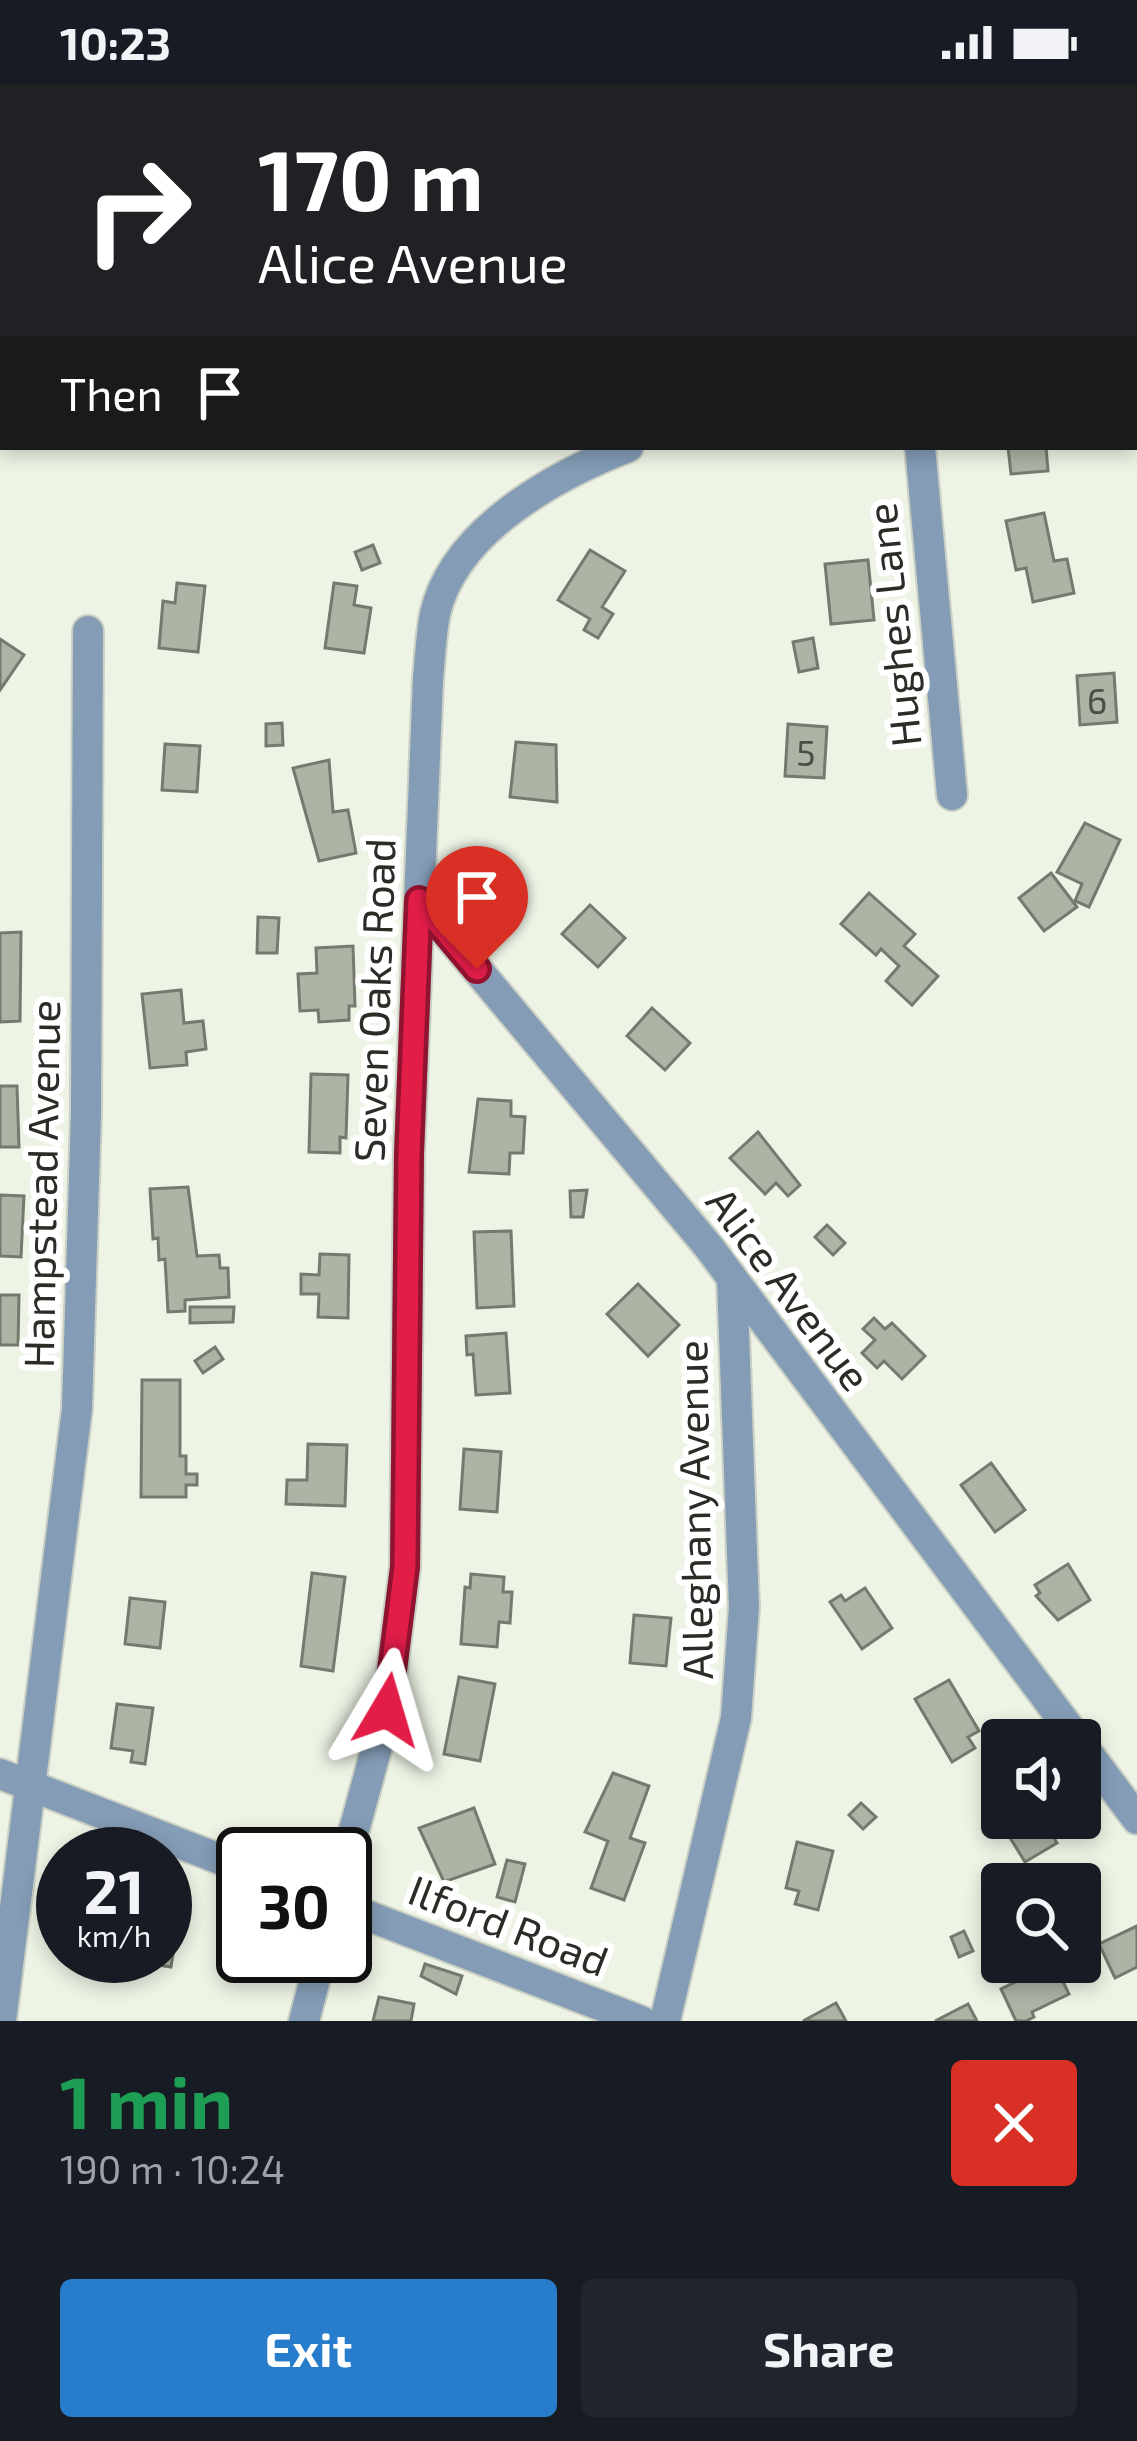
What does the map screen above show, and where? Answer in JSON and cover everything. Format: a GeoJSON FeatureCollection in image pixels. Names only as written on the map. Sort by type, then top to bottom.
{"type":"FeatureCollection","features":[{"type":"Feature","properties":{"kind":"street","name":"Seven Oaks Road"},"geometry":{"type":"LineString","coordinates":[[355,1827],[387,1710],[405,1567],[409,1154],[436,610],[466,553],[538,491],[622,450]]}},
{"type":"Feature","properties":{"kind":"street","name":"Hughes Lane"},"geometry":{"type":"LineString","coordinates":[[920,450],[952,795]]}},
{"type":"Feature","properties":{"kind":"street","name":"Hampstead Avenue"},"geometry":{"type":"LineString","coordinates":[[1,2021],[77,1408],[86,1178],[88,631]]}},
{"type":"Feature","properties":{"kind":"street","name":"Alice Avenue"},"geometry":{"type":"LineString","coordinates":[[419,900],[732,1279],[1062,1719]]}},
{"type":"Feature","properties":{"kind":"street","name":"Alleghany Avenue"},"geometry":{"type":"LineString","coordinates":[[665,2021],[736,1718],[744,1607],[732,1279]]}},
{"type":"Feature","properties":{"kind":"street","name":"Alice Avenue"},"geometry":{"type":"LineString","coordinates":[[1101,1772],[1137,1820]]}},
{"type":"Feature","properties":{"kind":"street"},"geometry":{"type":"LineString","coordinates":[[0,1774],[216,1858]]}},
{"type":"Feature","properties":{"kind":"street","name":"Ilford Road"},"geometry":{"type":"LineString","coordinates":[[372,1916],[474,1952],[641,2021]]}},
{"type":"Feature","properties":{"kind":"street"},"geometry":{"type":"LineString","coordinates":[[304,2021],[314,1983]]}},
{"type":"Feature","properties":{"kind":"building"},"geometry":{"type":"Polygon","coordinates":[[[1008,450],[1046,450],[1048,471],[1011,474],[1008,450]]]}},
{"type":"Feature","properties":{"kind":"building"},"geometry":{"type":"Polygon","coordinates":[[[1044,513],[1054,561],[1067,559],[1074,593],[1033,602],[1026,568],[1016,570],[1006,521],[1044,513]]]}},
{"type":"Feature","properties":{"kind":"building"},"geometry":{"type":"Polygon","coordinates":[[[373,545],[380,563],[362,570],[355,552],[373,545]]]}},
{"type":"Feature","properties":{"kind":"building"},"geometry":{"type":"Polygon","coordinates":[[[590,550],[625,571],[602,607],[613,614],[598,638],[584,630],[590,619],[558,600],[590,550]]]}},
{"type":"Feature","properties":{"kind":"building"},"geometry":{"type":"Polygon","coordinates":[[[868,560],[874,620],[831,624],[825,564],[868,560]]]}},
{"type":"Feature","properties":{"kind":"building"},"geometry":{"type":"Polygon","coordinates":[[[177,583],[205,586],[198,652],[159,648],[163,601],[175,603],[177,583]]]}},
{"type":"Feature","properties":{"kind":"building"},"geometry":{"type":"Polygon","coordinates":[[[334,583],[357,586],[354,605],[371,608],[364,653],[325,648],[334,583]]]}},
{"type":"Feature","properties":{"kind":"building"},"geometry":{"type":"Polygon","coordinates":[[[813,638],[818,668],[799,672],[793,642],[813,638]]]}},
{"type":"Feature","properties":{"kind":"building"},"geometry":{"type":"Polygon","coordinates":[[[0,639],[24,655],[0,690],[0,639]]]}},
{"type":"Feature","properties":{"kind":"building"},"geometry":{"type":"Polygon","coordinates":[[[1114,673],[1117,722],[1080,725],[1077,676],[1114,673]]]}},
{"type":"Feature","properties":{"kind":"building"},"geometry":{"type":"Polygon","coordinates":[[[282,723],[283,745],[266,746],[266,724],[282,723]]]}},
{"type":"Feature","properties":{"kind":"building"},"geometry":{"type":"Polygon","coordinates":[[[788,724],[827,727],[824,778],[785,776],[788,724]]]}},
{"type":"Feature","properties":{"kind":"building"},"geometry":{"type":"Polygon","coordinates":[[[516,742],[556,745],[557,802],[510,797],[516,742]]]}},
{"type":"Feature","properties":{"kind":"building"},"geometry":{"type":"Polygon","coordinates":[[[165,744],[200,746],[197,792],[162,790],[165,744]]]}},
{"type":"Feature","properties":{"kind":"building"},"geometry":{"type":"Polygon","coordinates":[[[329,760],[333,812],[348,810],[356,853],[319,861],[293,768],[329,760]]]}},
{"type":"Feature","properties":{"kind":"building"},"geometry":{"type":"Polygon","coordinates":[[[1085,823],[1120,840],[1089,907],[1075,901],[1082,884],[1057,872],[1085,823]]]}},
{"type":"Feature","properties":{"kind":"building"},"geometry":{"type":"Polygon","coordinates":[[[1051,873],[1077,907],[1044,931],[1019,898],[1051,873]]]}},
{"type":"Feature","properties":{"kind":"building"},"geometry":{"type":"Polygon","coordinates":[[[869,893],[915,934],[904,946],[938,976],[912,1005],[886,981],[899,966],[881,949],[876,955],[841,924],[869,893]]]}},
{"type":"Feature","properties":{"kind":"building"},"geometry":{"type":"Polygon","coordinates":[[[590,905],[625,938],[598,967],[562,934],[590,905]]]}},
{"type":"Feature","properties":{"kind":"building"},"geometry":{"type":"Polygon","coordinates":[[[258,917],[279,918],[277,953],[257,953],[258,917]]]}},
{"type":"Feature","properties":{"kind":"building"},"geometry":{"type":"Polygon","coordinates":[[[21,932],[20,1021],[0,1022],[0,933],[21,932]]]}},
{"type":"Feature","properties":{"kind":"building"},"geometry":{"type":"Polygon","coordinates":[[[353,946],[355,1006],[349,1006],[349,1020],[319,1022],[318,1010],[300,1011],[298,974],[317,973],[316,948],[353,946]]]}},
{"type":"Feature","properties":{"kind":"building"},"geometry":{"type":"Polygon","coordinates":[[[181,990],[184,1023],[203,1021],[206,1049],[186,1052],[187,1065],[150,1068],[142,994],[181,990]]]}},
{"type":"Feature","properties":{"kind":"building"},"geometry":{"type":"Polygon","coordinates":[[[652,1008],[690,1043],[665,1070],[627,1036],[652,1008]]]}},
{"type":"Feature","properties":{"kind":"building"},"geometry":{"type":"Polygon","coordinates":[[[311,1074],[348,1075],[346,1138],[340,1137],[340,1153],[309,1152],[311,1074]]]}},
{"type":"Feature","properties":{"kind":"building"},"geometry":{"type":"Polygon","coordinates":[[[0,1086],[17,1086],[19,1147],[0,1147],[0,1086]]]}},
{"type":"Feature","properties":{"kind":"building"},"geometry":{"type":"Polygon","coordinates":[[[478,1099],[511,1101],[511,1116],[525,1117],[523,1153],[510,1153],[509,1174],[469,1172],[478,1099]]]}},
{"type":"Feature","properties":{"kind":"building"},"geometry":{"type":"Polygon","coordinates":[[[758,1132],[800,1185],[788,1196],[776,1183],[765,1194],[730,1158],[758,1132]]]}},
{"type":"Feature","properties":{"kind":"building"},"geometry":{"type":"Polygon","coordinates":[[[188,1187],[197,1256],[219,1255],[220,1268],[228,1268],[229,1297],[185,1300],[185,1311],[168,1312],[165,1259],[159,1260],[158,1238],[153,1239],[150,1189],[188,1187]]]}},
{"type":"Feature","properties":{"kind":"building"},"geometry":{"type":"Polygon","coordinates":[[[587,1190],[583,1217],[571,1217],[570,1191],[587,1190]]]}},
{"type":"Feature","properties":{"kind":"building"},"geometry":{"type":"Polygon","coordinates":[[[0,1195],[24,1196],[21,1257],[0,1256],[0,1195]]]}},
{"type":"Feature","properties":{"kind":"building"},"geometry":{"type":"Polygon","coordinates":[[[827,1225],[845,1243],[833,1255],[815,1237],[827,1225]]]}},
{"type":"Feature","properties":{"kind":"building"},"geometry":{"type":"Polygon","coordinates":[[[511,1231],[514,1306],[477,1308],[474,1232],[511,1231]]]}},
{"type":"Feature","properties":{"kind":"building"},"geometry":{"type":"Polygon","coordinates":[[[320,1254],[349,1255],[348,1318],[318,1317],[319,1294],[301,1294],[301,1274],[319,1275],[320,1254]]]}},
{"type":"Feature","properties":{"kind":"building"},"geometry":{"type":"Polygon","coordinates":[[[638,1284],[679,1325],[648,1356],[607,1314],[638,1284]]]}},
{"type":"Feature","properties":{"kind":"building"},"geometry":{"type":"Polygon","coordinates":[[[0,1295],[19,1295],[18,1345],[0,1345],[0,1295]]]}},
{"type":"Feature","properties":{"kind":"building"},"geometry":{"type":"Polygon","coordinates":[[[190,1307],[234,1307],[233,1322],[190,1323],[190,1307]]]}},
{"type":"Feature","properties":{"kind":"building"},"geometry":{"type":"Polygon","coordinates":[[[874,1318],[885,1329],[892,1323],[925,1356],[902,1379],[884,1361],[877,1368],[862,1353],[875,1340],[863,1329],[874,1318]]]}},
{"type":"Feature","properties":{"kind":"building"},"geometry":{"type":"Polygon","coordinates":[[[506,1333],[510,1393],[476,1395],[473,1354],[467,1355],[466,1336],[506,1333]]]}},
{"type":"Feature","properties":{"kind":"building"},"geometry":{"type":"Polygon","coordinates":[[[215,1347],[223,1359],[203,1373],[195,1361],[215,1347]]]}},
{"type":"Feature","properties":{"kind":"building"},"geometry":{"type":"Polygon","coordinates":[[[142,1380],[180,1380],[180,1456],[186,1456],[186,1474],[197,1474],[197,1485],[186,1485],[186,1497],[141,1497],[142,1380]]]}},
{"type":"Feature","properties":{"kind":"building"},"geometry":{"type":"Polygon","coordinates":[[[308,1444],[347,1445],[345,1506],[286,1504],[287,1480],[307,1480],[308,1444]]]}},
{"type":"Feature","properties":{"kind":"building"},"geometry":{"type":"Polygon","coordinates":[[[464,1449],[501,1452],[497,1512],[460,1509],[464,1449]]]}},
{"type":"Feature","properties":{"kind":"building"},"geometry":{"type":"Polygon","coordinates":[[[991,1463],[1025,1510],[995,1532],[961,1485],[991,1463]]]}},
{"type":"Feature","properties":{"kind":"building"},"geometry":{"type":"Polygon","coordinates":[[[1068,1564],[1090,1600],[1058,1620],[1036,1596],[1040,1593],[1035,1585],[1068,1564]]]}},
{"type":"Feature","properties":{"kind":"building"},"geometry":{"type":"Polygon","coordinates":[[[312,1573],[345,1577],[333,1671],[301,1666],[312,1573]]]}},
{"type":"Feature","properties":{"kind":"building"},"geometry":{"type":"Polygon","coordinates":[[[471,1574],[504,1577],[503,1592],[512,1592],[510,1623],[499,1622],[497,1647],[461,1644],[465,1587],[470,1588],[471,1574]]]}},
{"type":"Feature","properties":{"kind":"building"},"geometry":{"type":"Polygon","coordinates":[[[865,1588],[892,1628],[862,1649],[830,1602],[841,1595],[845,1601],[865,1588]]]}},
{"type":"Feature","properties":{"kind":"building"},"geometry":{"type":"Polygon","coordinates":[[[130,1598],[165,1602],[160,1648],[125,1644],[130,1598]]]}},
{"type":"Feature","properties":{"kind":"building"},"geometry":{"type":"Polygon","coordinates":[[[634,1615],[671,1618],[666,1666],[630,1663],[634,1615]]]}},
{"type":"Feature","properties":{"kind":"building"},"geometry":{"type":"Polygon","coordinates":[[[459,1677],[495,1684],[480,1761],[444,1754],[459,1677]]]}},
{"type":"Feature","properties":{"kind":"building"},"geometry":{"type":"Polygon","coordinates":[[[949,1680],[979,1731],[968,1737],[975,1748],[952,1762],[915,1699],[949,1680]]]}},
{"type":"Feature","properties":{"kind":"building"},"geometry":{"type":"Polygon","coordinates":[[[117,1704],[153,1708],[145,1764],[131,1762],[133,1751],[111,1748],[117,1704]]]}},
{"type":"Feature","properties":{"kind":"building"},"geometry":{"type":"Polygon","coordinates":[[[613,1773],[649,1786],[630,1838],[645,1843],[624,1900],[591,1888],[608,1841],[585,1832],[613,1773]]]}},
{"type":"Feature","properties":{"kind":"building"},"geometry":{"type":"Polygon","coordinates":[[[861,1803],[876,1817],[863,1829],[849,1815],[861,1803]]]}},
{"type":"Feature","properties":{"kind":"building"},"geometry":{"type":"Polygon","coordinates":[[[474,1808],[495,1864],[444,1882],[419,1828],[474,1808]]]}},
{"type":"Feature","properties":{"kind":"building"},"geometry":{"type":"Polygon","coordinates":[[[1011,1839],[1055,1839],[1057,1843],[1025,1862],[1011,1839]]]}},
{"type":"Feature","properties":{"kind":"building"},"geometry":{"type":"Polygon","coordinates":[[[797,1842],[833,1851],[818,1910],[795,1904],[799,1891],[786,1888],[797,1842]]]}},
{"type":"Feature","properties":{"kind":"building"},"geometry":{"type":"Polygon","coordinates":[[[507,1860],[525,1864],[515,1902],[497,1897],[507,1860]]]}},
{"type":"Feature","properties":{"kind":"building"},"geometry":{"type":"Polygon","coordinates":[[[1137,1926],[1137,1967],[1115,1978],[1101,1943],[1137,1926]]]}},
{"type":"Feature","properties":{"kind":"building"},"geometry":{"type":"Polygon","coordinates":[[[964,1931],[973,1951],[959,1957],[951,1937],[964,1931]]]}},
{"type":"Feature","properties":{"kind":"building"},"geometry":{"type":"Polygon","coordinates":[[[425,1964],[462,1976],[456,1994],[421,1976],[425,1964]]]}},
{"type":"Feature","properties":{"kind":"building"},"geometry":{"type":"Polygon","coordinates":[[[1013,1983],[1064,1983],[1069,1994],[1032,2012],[1034,2017],[1016,2021],[1001,1989],[1013,1983]]]}},
{"type":"Feature","properties":{"kind":"building"},"geometry":{"type":"Polygon","coordinates":[[[379,1997],[414,2004],[411,2021],[373,2021],[379,1997]]]}},
{"type":"Feature","properties":{"kind":"building"},"geometry":{"type":"Polygon","coordinates":[[[836,2003],[846,2021],[803,2021],[836,2003]]]}},
{"type":"Feature","properties":{"kind":"building"},"geometry":{"type":"Polygon","coordinates":[[[968,2004],[977,2021],[935,2021],[968,2004]]]}},
{"type":"Feature","properties":{"kind":"route"},"geometry":{"type":"LineString","coordinates":[[387,1710],[405,1567],[409,1154],[419,900],[477,969]]}}]}
